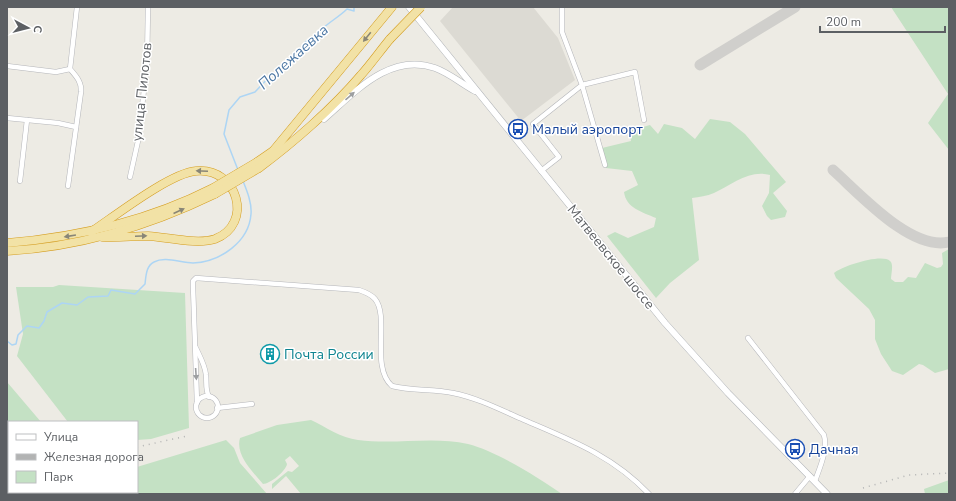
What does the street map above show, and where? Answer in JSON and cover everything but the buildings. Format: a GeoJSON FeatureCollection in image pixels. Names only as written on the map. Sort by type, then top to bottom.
{"type":"FeatureCollection","features":[{"type":"Feature","properties":{"kind":"highway"},"geometry":{"type":"LineString","coordinates":[[274,154],[392,7]]}},
{"type":"Feature","properties":{"kind":"highway"},"geometry":{"type":"LineString","coordinates":[[7,251],[68,244],[102,237],[171,214],[214,191],[274,154],[321,115],[360,76],[390,39],[421,7]]}},
{"type":"Feature","properties":{"kind":"highway"},"geometry":{"type":"LineString","coordinates":[[91,232],[160,186],[184,173],[196,171],[215,173],[227,180],[235,193],[237,209],[235,218],[230,227],[223,234],[215,238],[198,241],[150,236],[102,237]]}},
{"type":"Feature","properties":{"kind":"highway"},"geometry":{"type":"LineString","coordinates":[[7,243],[91,232],[150,214],[214,191]]}},
{"type":"Feature","properties":{"kind":"main road","name":"Матвеевское шоссе"},"geometry":{"type":"LineString","coordinates":[[409,7],[644,298],[691,353],[827,494]]}},
{"type":"Feature","properties":{"kind":"main road"},"geometry":{"type":"LineString","coordinates":[[274,154],[307,133],[374,77],[393,67],[415,65],[436,68],[479,94]]}},
{"type":"Feature","properties":{"kind":"street"},"geometry":{"type":"LineString","coordinates":[[68,186],[81,86],[78,78],[70,69],[77,7]]}},
{"type":"Feature","properties":{"kind":"street","name":"улица Пилотов"},"geometry":{"type":"LineString","coordinates":[[130,176],[138,142],[148,64],[148,7]]}},
{"type":"Feature","properties":{"kind":"street"},"geometry":{"type":"LineString","coordinates":[[562,7],[562,32],[582,85],[605,165]]}},
{"type":"Feature","properties":{"kind":"street"},"geometry":{"type":"LineString","coordinates":[[7,66],[56,72],[70,69]]}},
{"type":"Feature","properties":{"kind":"street"},"geometry":{"type":"LineString","coordinates":[[541,171],[559,157],[533,124],[582,85],[635,72],[644,120]]}},
{"type":"Feature","properties":{"kind":"street"},"geometry":{"type":"LineString","coordinates":[[7,118],[76,127]]}},
{"type":"Feature","properties":{"kind":"street"},"geometry":{"type":"LineString","coordinates":[[20,181],[27,120]]}},
{"type":"Feature","properties":{"kind":"street"},"geometry":{"type":"LineString","coordinates":[[194,345],[203,361],[206,375],[206,391],[209,397],[215,401],[217,408],[212,416],[203,417],[196,410],[198,396],[194,345],[193,286],[193,281],[196,278],[359,290],[371,295],[378,306],[382,369],[384,376],[392,386],[464,396],[516,416],[592,449],[623,470],[649,494]]}},
{"type":"Feature","properties":{"kind":"street"},"geometry":{"type":"LineString","coordinates":[[748,338],[824,435],[825,443],[822,463],[815,481]]}},
{"type":"Feature","properties":{"kind":"street"},"geometry":{"type":"LineString","coordinates":[[197,402],[202,398],[209,397]]}},
{"type":"Feature","properties":{"kind":"street"},"geometry":{"type":"LineString","coordinates":[[217,408],[252,404]]}},
{"type":"Feature","properties":{"kind":"street"},"geometry":{"type":"LineString","coordinates":[[795,494],[810,476]]}},
{"type":"Feature","properties":{"kind":"shaded area"},"geometry":{"type":"Polygon","coordinates":[[[453,7],[533,7],[558,38],[575,80],[521,121],[440,21],[453,7]]]}},
{"type":"Feature","properties":{"kind":"green space"},"geometry":{"type":"Polygon","coordinates":[[[891,7],[949,7],[949,150],[928,123],[948,94],[891,7]]]}},
{"type":"Feature","properties":{"kind":"green space"},"geometry":{"type":"Polygon","coordinates":[[[710,119],[730,122],[745,134],[786,182],[773,193],[787,211],[785,217],[771,220],[767,216],[762,206],[769,193],[770,175],[763,174],[748,176],[714,193],[692,198],[699,260],[670,283],[656,298],[607,236],[615,232],[628,238],[654,227],[656,218],[631,206],[625,197],[624,192],[638,185],[632,171],[606,168],[602,148],[631,141],[629,131],[650,125],[658,134],[664,124],[682,128],[695,139],[710,119]]]}},
{"type":"Feature","properties":{"kind":"green space"},"geometry":{"type":"Polygon","coordinates":[[[949,249],[949,369],[935,373],[919,364],[903,375],[892,371],[881,354],[875,339],[875,320],[869,309],[836,278],[834,273],[862,261],[871,259],[886,259],[892,264],[891,279],[895,282],[903,282],[908,277],[916,278],[925,263],[937,268],[941,267],[943,264],[942,253],[949,249]]]}},
{"type":"Feature","properties":{"kind":"green space"},"geometry":{"type":"Polygon","coordinates":[[[59,285],[185,293],[189,428],[151,439],[138,440],[138,421],[67,421],[17,356],[23,334],[16,287],[53,287],[59,285]]]}},
{"type":"Feature","properties":{"kind":"green space"},"geometry":{"type":"Polygon","coordinates":[[[7,382],[40,421],[8,421],[7,436],[7,382]]]}},
{"type":"Feature","properties":{"kind":"green space"},"geometry":{"type":"Polygon","coordinates":[[[311,420],[340,435],[358,440],[386,442],[441,441],[468,444],[479,447],[504,458],[562,494],[301,494],[286,476],[272,489],[272,484],[288,471],[292,472],[299,466],[290,456],[285,460],[287,464],[281,473],[270,482],[263,484],[242,457],[239,444],[240,438],[277,425],[311,420]]]}},
{"type":"Feature","properties":{"kind":"green space"},"geometry":{"type":"Polygon","coordinates":[[[226,440],[234,448],[240,463],[267,494],[129,494],[138,493],[138,467],[226,440]]]}},
{"type":"Feature","properties":{"kind":"green space"},"geometry":{"type":"Polygon","coordinates":[[[949,480],[949,494],[925,494],[924,489],[949,480]]]}},
{"type":"Feature","properties":{"kind":"waterway","name":"Полежаевка"},"geometry":{"type":"LineString","coordinates":[[238,170],[224,134],[229,110],[240,97],[255,92],[272,74],[280,72],[288,59],[298,56],[306,41],[316,38],[327,24],[347,9],[354,11],[354,7]]}},
{"type":"Feature","properties":{"kind":"waterway","name":"Полежаевка"},"geometry":{"type":"LineString","coordinates":[[7,341],[12,345],[16,344],[18,335],[27,326],[39,328],[44,321],[47,312],[62,303],[77,305],[88,297],[108,296],[111,290],[135,294],[145,284],[149,266],[158,260],[173,260],[188,263],[203,262],[213,259],[231,249],[239,242],[245,233],[251,214],[250,201],[243,181]]}},
{"type":"Feature","properties":{"kind":"taxiway"},"geometry":{"type":"LineString","coordinates":[[700,65],[795,7]]}},
{"type":"Feature","properties":{"kind":"taxiway"},"geometry":{"type":"LineString","coordinates":[[833,170],[872,206],[903,230],[919,238],[934,242],[949,242]]}},
{"type":"Feature","properties":{"kind":"railway"},"geometry":{"type":"LineString","coordinates":[[138,447],[187,436]]}},
{"type":"Feature","properties":{"kind":"railway"},"geometry":{"type":"LineString","coordinates":[[863,488],[909,475],[949,473]]}},
{"type":"Feature","properties":{"kind":"place","name":"Малый аэропорт"},"geometry":{"type":"Point","coordinates":[518,129]}},
{"type":"Feature","properties":{"kind":"place","name":"Почта России"},"geometry":{"type":"Point","coordinates":[270,354]}},
{"type":"Feature","properties":{"kind":"place","name":"Дачная"},"geometry":{"type":"Point","coordinates":[795,449]}}]}
